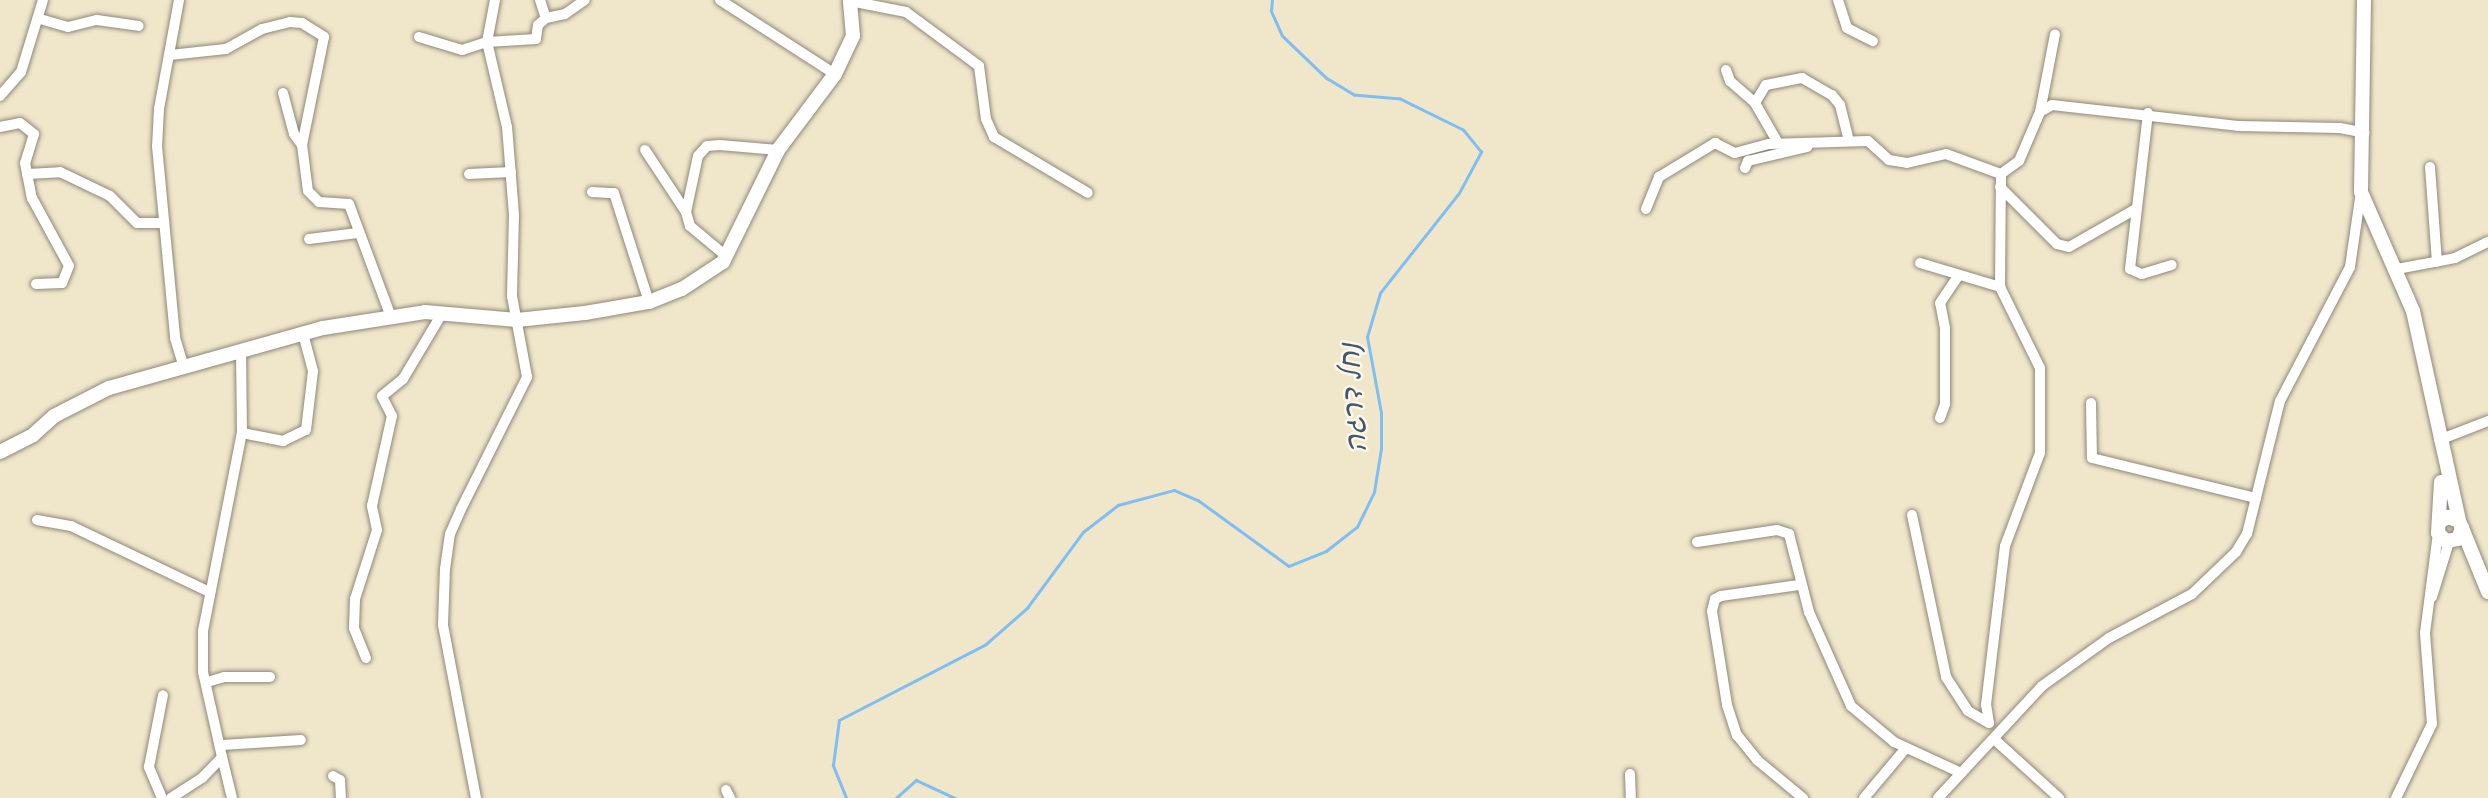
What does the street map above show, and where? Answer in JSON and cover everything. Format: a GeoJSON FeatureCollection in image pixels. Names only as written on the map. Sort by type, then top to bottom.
{"type":"FeatureCollection","features":[{"type":"Feature","properties":{"kind":"street"},"geometry":{"type":"LineString","coordinates":[[0,96],[21,72],[40,19],[43,0]]}},
{"type":"Feature","properties":{"kind":"street"},"geometry":{"type":"LineString","coordinates":[[179,0],[159,109],[157,146],[175,338],[184,367]]}},
{"type":"Feature","properties":{"kind":"street"},"geometry":{"type":"LineString","coordinates":[[476,798],[443,625],[445,569],[450,534],[525,385],[526,365],[512,296],[510,172],[498,75],[487,41],[495,0]]}},
{"type":"Feature","properties":{"kind":"street"},"geometry":{"type":"LineString","coordinates":[[540,0],[546,18]]}},
{"type":"Feature","properties":{"kind":"street"},"geometry":{"type":"LineString","coordinates":[[419,37],[462,50],[487,41],[537,40],[538,25],[546,18],[565,14],[585,0]]}},
{"type":"Feature","properties":{"kind":"street"},"geometry":{"type":"LineString","coordinates":[[720,0],[835,74]]}},
{"type":"Feature","properties":{"kind":"street"},"geometry":{"type":"LineString","coordinates":[[1838,0],[1847,28],[1873,41]]}},
{"type":"Feature","properties":{"kind":"street"},"geometry":{"type":"LineString","coordinates":[[1938,798],[2027,700],[2064,669],[2109,638],[2192,594],[2218,572],[2247,534],[2280,401],[2350,267],[2361,192],[2365,133],[2361,51],[2364,0]]}},
{"type":"Feature","properties":{"kind":"street"},"geometry":{"type":"LineString","coordinates":[[0,452],[33,435],[76,403],[109,388],[303,333],[391,317],[443,312],[517,320],[649,302],[703,278],[726,257],[778,150],[835,74],[853,36],[850,1],[906,12],[979,66],[986,119],[994,136],[1088,193]]}},
{"type":"Feature","properties":{"kind":"street"},"geometry":{"type":"LineString","coordinates":[[40,19],[68,27],[97,20],[139,26]]}},
{"type":"Feature","properties":{"kind":"street"},"geometry":{"type":"LineString","coordinates":[[170,55],[226,49],[275,24],[310,27],[324,37],[302,145],[308,191],[319,202],[349,204],[391,317]]}},
{"type":"Feature","properties":{"kind":"street"},"geometry":{"type":"LineString","coordinates":[[1912,515],[1946,677],[1968,711],[1989,723],[1986,705],[2005,546],[2040,453],[2040,368],[2000,287],[2001,174],[2019,161],[2040,112],[2055,34]]}},
{"type":"Feature","properties":{"kind":"street"},"geometry":{"type":"LineString","coordinates":[[1726,70],[1730,81],[1755,103],[1778,143]]}},
{"type":"Feature","properties":{"kind":"street"},"geometry":{"type":"LineString","coordinates":[[1755,103],[1766,85],[1802,78],[1832,94],[1840,105],[1849,140]]}},
{"type":"Feature","properties":{"kind":"street"},"geometry":{"type":"LineString","coordinates":[[283,93],[294,134],[302,145]]}},
{"type":"Feature","properties":{"kind":"street"},"geometry":{"type":"LineString","coordinates":[[2040,112],[2052,105],[2148,113],[2238,126],[2340,128],[2365,133]]}},
{"type":"Feature","properties":{"kind":"street"},"geometry":{"type":"LineString","coordinates":[[2148,113],[2130,269],[2142,274],[2172,265]]}},
{"type":"Feature","properties":{"kind":"street"},"geometry":{"type":"LineString","coordinates":[[0,127],[20,123],[34,134],[25,163],[32,198],[69,266],[62,283],[36,284]]}},
{"type":"Feature","properties":{"kind":"street"},"geometry":{"type":"LineString","coordinates":[[1646,209],[1659,177],[1715,143],[1735,153],[1778,143],[1836,139],[1868,141],[1889,160],[1908,163],[1946,154],[2001,174]]}},
{"type":"Feature","properties":{"kind":"street"},"geometry":{"type":"LineString","coordinates":[[1745,168],[1748,161],[1798,148],[1826,146],[1836,139]]}},
{"type":"Feature","properties":{"kind":"street"},"geometry":{"type":"LineString","coordinates":[[686,212],[698,156],[707,146],[778,150]]}},
{"type":"Feature","properties":{"kind":"street"},"geometry":{"type":"LineString","coordinates":[[645,150],[686,212],[690,226],[726,257]]}},
{"type":"Feature","properties":{"kind":"street"},"geometry":{"type":"LineString","coordinates":[[2430,167],[2437,261]]}},
{"type":"Feature","properties":{"kind":"street"},"geometry":{"type":"LineString","coordinates":[[27,174],[60,172],[110,196],[137,223],[164,223]]}},
{"type":"Feature","properties":{"kind":"street"},"geometry":{"type":"LineString","coordinates":[[469,174],[510,172]]}},
{"type":"Feature","properties":{"kind":"street"},"geometry":{"type":"LineString","coordinates":[[2000,187],[2057,244],[2069,247],[2136,209]]}},
{"type":"Feature","properties":{"kind":"street"},"geometry":{"type":"LineString","coordinates":[[592,192],[614,194],[649,302]]}},
{"type":"Feature","properties":{"kind":"street"},"geometry":{"type":"LineString","coordinates":[[2361,192],[2370,219],[2397,269],[2426,356],[2439,443],[2445,534],[2488,592]]}},
{"type":"Feature","properties":{"kind":"street"},"geometry":{"type":"LineString","coordinates":[[310,239],[358,233]]}},
{"type":"Feature","properties":{"kind":"street"},"geometry":{"type":"LineString","coordinates":[[2397,269],[2437,261],[2488,242]]}},
{"type":"Feature","properties":{"kind":"street"},"geometry":{"type":"LineString","coordinates":[[1920,263],[2000,287]]}},
{"type":"Feature","properties":{"kind":"street"},"geometry":{"type":"LineString","coordinates":[[1940,418],[1945,404],[1945,328],[1940,303],[1958,275]]}},
{"type":"Feature","properties":{"kind":"street"},"geometry":{"type":"LineString","coordinates":[[366,658],[359,647],[354,619],[355,599],[377,530],[372,506],[392,416],[382,396],[403,379],[443,312]]}},
{"type":"Feature","properties":{"kind":"street"},"geometry":{"type":"LineString","coordinates":[[242,433],[283,441],[306,430],[313,371],[303,333]]}},
{"type":"Feature","properties":{"kind":"street"},"geometry":{"type":"LineString","coordinates":[[232,798],[207,682],[203,631],[207,591],[219,561],[242,433],[241,350]]}},
{"type":"Feature","properties":{"kind":"street"},"geometry":{"type":"LineString","coordinates":[[2091,403],[2092,458],[2256,498]]}},
{"type":"Feature","properties":{"kind":"street"},"geometry":{"type":"LineString","coordinates":[[2439,443],[2488,421]]}},
{"type":"Feature","properties":{"kind":"street"},"geometry":{"type":"LineString","coordinates":[[2439,443],[2461,524],[2488,592]]}},
{"type":"Feature","properties":{"kind":"street"},"geometry":{"type":"LineString","coordinates":[[2396,798],[2432,724],[2425,659],[2431,601],[2445,534],[2452,517],[2461,524]]}},
{"type":"Feature","properties":{"kind":"street"},"geometry":{"type":"LineString","coordinates":[[37,520],[71,526],[207,591]]}},
{"type":"Feature","properties":{"kind":"street"},"geometry":{"type":"LineString","coordinates":[[2445,534],[2461,524]]}},
{"type":"Feature","properties":{"kind":"street"},"geometry":{"type":"LineString","coordinates":[[1697,542],[1783,530],[1791,541],[1799,585],[1831,669],[1851,706],[1881,734],[1961,773]]}},
{"type":"Feature","properties":{"kind":"street"},"geometry":{"type":"LineString","coordinates":[[1799,585],[1721,596],[1715,599],[1712,611],[1727,705],[1737,735],[1758,760],[1803,798]]}},
{"type":"Feature","properties":{"kind":"street"},"geometry":{"type":"LineString","coordinates":[[207,682],[224,677],[270,677]]}},
{"type":"Feature","properties":{"kind":"street"},"geometry":{"type":"LineString","coordinates":[[162,798],[149,767],[163,695]]}},
{"type":"Feature","properties":{"kind":"street"},"geometry":{"type":"LineString","coordinates":[[1994,738],[2059,798]]}},
{"type":"Feature","properties":{"kind":"street"},"geometry":{"type":"LineString","coordinates":[[222,745],[302,740]]}},
{"type":"Feature","properties":{"kind":"street"},"geometry":{"type":"LineString","coordinates":[[1864,798],[1906,748]]}},
{"type":"Feature","properties":{"kind":"street"},"geometry":{"type":"LineString","coordinates":[[171,798],[202,778],[222,757]]}},
{"type":"Feature","properties":{"kind":"street"},"geometry":{"type":"LineString","coordinates":[[1630,774],[1630,798]]}},
{"type":"Feature","properties":{"kind":"street"},"geometry":{"type":"LineString","coordinates":[[333,776],[340,780],[341,798]]}},
{"type":"Feature","properties":{"kind":"waterway","name":"נחל דרגה"},"geometry":{"type":"LineString","coordinates":[[846,798],[833,765],[839,720],[986,644],[1027,608],[1083,532],[1118,505],[1174,490],[1198,500],[1289,566],[1326,551],[1357,527],[1374,492],[1381,449],[1381,413],[1367,337],[1380,293],[1459,193],[1481,152],[1463,130],[1400,99],[1354,95],[1327,79],[1282,36],[1271,11],[1272,0]]}},
{"type":"Feature","properties":{"kind":"waterway","name":"נחל דרגה"},"geometry":{"type":"LineString","coordinates":[[896,798],[916,780],[955,798]]}}]}
